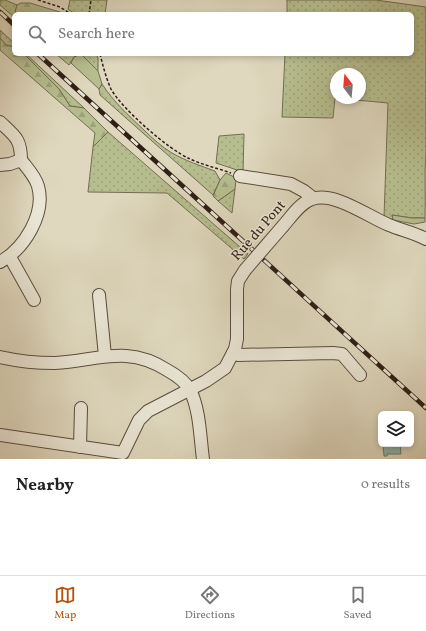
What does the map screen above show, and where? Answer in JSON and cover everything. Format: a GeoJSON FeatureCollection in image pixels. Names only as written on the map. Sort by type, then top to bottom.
{"type":"FeatureCollection","features":[{"type":"Feature","properties":{"kind":"street"},"geometry":{"type":"LineString","coordinates":[[0,122],[19,142],[21,148],[20,160],[38,184],[40,194],[40,203],[36,218],[29,234],[20,247],[5,260],[34,300]]}},
{"type":"Feature","properties":{"kind":"street"},"geometry":{"type":"LineString","coordinates":[[0,166],[20,160]]}},
{"type":"Feature","properties":{"kind":"street"},"geometry":{"type":"LineString","coordinates":[[240,176],[291,184],[313,198],[335,200],[388,225],[425,238]]}},
{"type":"Feature","properties":{"kind":"street","name":"Rue du Pont"},"geometry":{"type":"LineString","coordinates":[[122,456],[138,420],[148,411],[217,375],[225,368],[233,353],[237,339],[238,281],[245,270],[283,226],[302,206],[313,198]]}},
{"type":"Feature","properties":{"kind":"street"},"geometry":{"type":"LineString","coordinates":[[99,295],[105,356]]}},
{"type":"Feature","properties":{"kind":"street"},"geometry":{"type":"LineString","coordinates":[[233,353],[342,354],[360,375]]}},
{"type":"Feature","properties":{"kind":"street"},"geometry":{"type":"LineString","coordinates":[[0,357],[34,363],[54,363],[105,356],[129,355],[151,361],[176,375],[184,382],[189,390],[196,408],[203,459]]}},
{"type":"Feature","properties":{"kind":"street"},"geometry":{"type":"LineString","coordinates":[[80,447],[81,408]]}},
{"type":"Feature","properties":{"kind":"street"},"geometry":{"type":"LineString","coordinates":[[0,435],[80,447],[122,456]]}},
{"type":"Feature","properties":{"kind":"path"},"geometry":{"type":"LineString","coordinates":[[38,0],[60,7],[68,12]]}},
{"type":"Feature","properties":{"kind":"path"},"geometry":{"type":"LineString","coordinates":[[89,12],[91,0]]}},
{"type":"Feature","properties":{"kind":"path"},"geometry":{"type":"LineString","coordinates":[[101,56],[107,78],[117,98],[161,141],[177,153],[191,160],[240,176]]}},
{"type":"Feature","properties":{"kind":"green space"},"geometry":{"type":"Polygon","coordinates":[[[0,0],[5,0],[17,5],[15,12],[12,12],[12,15],[0,5],[0,0]]]}},
{"type":"Feature","properties":{"kind":"green space"},"geometry":{"type":"Polygon","coordinates":[[[70,0],[107,0],[105,12],[72,12],[68,9],[70,0]]]}},
{"type":"Feature","properties":{"kind":"green space"},"geometry":{"type":"Polygon","coordinates":[[[287,0],[376,0],[426,7],[425,218],[392,215],[393,220],[384,217],[388,103],[366,101],[366,68],[330,68],[330,104],[334,104],[333,118],[282,117],[285,56],[414,56],[414,12],[287,12],[287,0]]]}},
{"type":"Feature","properties":{"kind":"green space"},"geometry":{"type":"Polygon","coordinates":[[[21,3],[30,3],[60,12],[15,12],[17,5],[21,3]]]}},
{"type":"Feature","properties":{"kind":"green space"},"geometry":{"type":"Polygon","coordinates":[[[0,30],[12,41],[12,46],[6,45],[0,38],[0,30]]]}},
{"type":"Feature","properties":{"kind":"green space"},"geometry":{"type":"Polygon","coordinates":[[[0,38],[6,45],[12,46],[12,56],[26,56],[59,89],[70,106],[84,108],[108,132],[93,147],[95,133],[0,50],[0,38]]]}},
{"type":"Feature","properties":{"kind":"green space"},"geometry":{"type":"Polygon","coordinates":[[[26,56],[28,56],[84,108],[70,106],[59,89],[26,56]]]}},
{"type":"Feature","properties":{"kind":"green space"},"geometry":{"type":"Polygon","coordinates":[[[58,56],[76,56],[69,65],[58,56]]]}},
{"type":"Feature","properties":{"kind":"green space"},"geometry":{"type":"Polygon","coordinates":[[[83,56],[97,56],[98,71],[83,56]]]}},
{"type":"Feature","properties":{"kind":"green space"},"geometry":{"type":"Polygon","coordinates":[[[83,56],[98,71],[102,84],[99,89],[71,63],[74,57],[83,56]]]}},
{"type":"Feature","properties":{"kind":"green space"},"geometry":{"type":"Polygon","coordinates":[[[102,84],[121,108],[161,145],[172,153],[215,171],[220,180],[213,195],[100,95],[99,89],[102,84]]]}},
{"type":"Feature","properties":{"kind":"green space"},"geometry":{"type":"Polygon","coordinates":[[[108,132],[248,254],[244,259],[167,193],[88,192],[93,147],[108,132]]]}},
{"type":"Feature","properties":{"kind":"green space"},"geometry":{"type":"Polygon","coordinates":[[[244,134],[243,172],[216,163],[219,136],[244,134]]]}},
{"type":"Feature","properties":{"kind":"green space"},"geometry":{"type":"Polygon","coordinates":[[[226,173],[234,177],[236,180],[235,189],[218,201],[213,196],[220,180],[226,173]]]}},
{"type":"Feature","properties":{"kind":"green space"},"geometry":{"type":"Polygon","coordinates":[[[235,189],[232,213],[218,201],[235,189]]]}},
{"type":"Feature","properties":{"kind":"green space"},"geometry":{"type":"Polygon","coordinates":[[[392,215],[425,218],[425,222],[414,224],[393,220],[392,215]]]}},
{"type":"Feature","properties":{"kind":"water"},"geometry":{"type":"Polygon","coordinates":[[[383,447],[400,447],[401,454],[388,454],[387,456],[384,456],[383,447]]]}},
{"type":"Feature","properties":{"kind":"railway"},"geometry":{"type":"LineString","coordinates":[[0,12],[12,23]]}},
{"type":"Feature","properties":{"kind":"railway"},"geometry":{"type":"LineString","coordinates":[[40,56],[426,408]]}}]}
